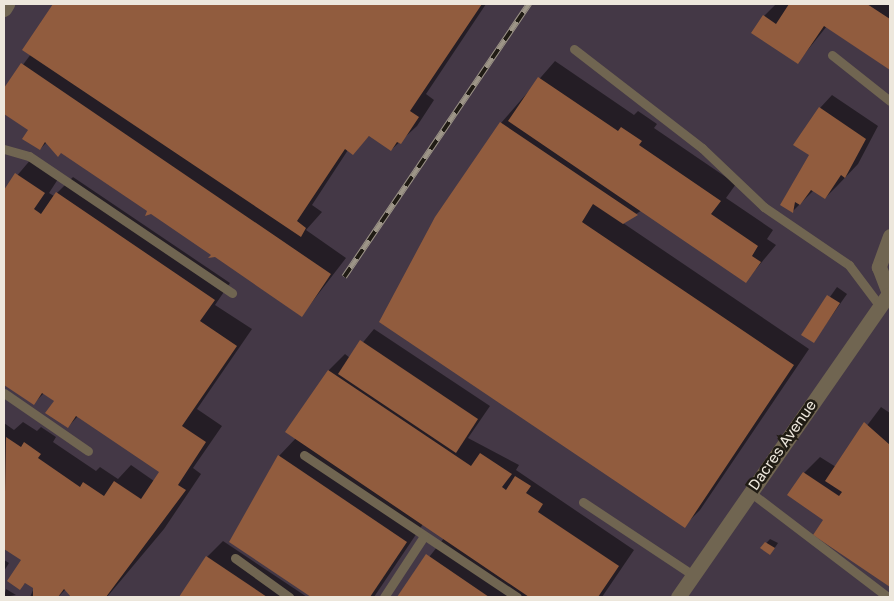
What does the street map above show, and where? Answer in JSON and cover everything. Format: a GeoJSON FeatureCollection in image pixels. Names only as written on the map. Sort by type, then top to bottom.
{"type":"FeatureCollection","features":[{"type":"Feature","properties":{"kind":"street"},"geometry":{"type":"LineString","coordinates":[[4,9],[8,4]]}},
{"type":"Feature","properties":{"kind":"street"},"geometry":{"type":"LineString","coordinates":[[886,298],[879,267],[890,236]]}},
{"type":"Feature","properties":{"kind":"street","name":"Dacres Avenue"},"geometry":{"type":"LineString","coordinates":[[678,597],[886,298]]}},
{"type":"Feature","properties":{"kind":"lane"},"geometry":{"type":"LineString","coordinates":[[574,49],[702,148],[764,208],[844,261],[886,298]]}},
{"type":"Feature","properties":{"kind":"lane"},"geometry":{"type":"LineString","coordinates":[[832,55],[890,101]]}},
{"type":"Feature","properties":{"kind":"lane"},"geometry":{"type":"LineString","coordinates":[[4,149],[29,156],[232,293]]}},
{"type":"Feature","properties":{"kind":"lane"},"geometry":{"type":"LineString","coordinates":[[4,393],[88,451]]}},
{"type":"Feature","properties":{"kind":"lane"},"geometry":{"type":"LineString","coordinates":[[304,455],[516,597]]}},
{"type":"Feature","properties":{"kind":"lane"},"geometry":{"type":"LineString","coordinates":[[750,492],[888,597]]}},
{"type":"Feature","properties":{"kind":"lane"},"geometry":{"type":"LineString","coordinates":[[583,502],[693,575]]}},
{"type":"Feature","properties":{"kind":"lane"},"geometry":{"type":"LineString","coordinates":[[384,597],[424,536]]}},
{"type":"Feature","properties":{"kind":"lane"},"geometry":{"type":"LineString","coordinates":[[235,558],[289,597]]}},
{"type":"Feature","properties":{"kind":"shaded area"},"geometry":{"type":"Polygon","coordinates":[[[4,4],[890,4],[890,597],[4,597],[4,4]]]}},
{"type":"Feature","properties":{"kind":"building"},"geometry":{"type":"Polygon","coordinates":[[[53,4],[482,4],[410,111],[419,117],[401,144],[397,142],[391,151],[369,136],[353,155],[345,149],[297,221],[306,228],[301,237],[22,50],[53,4]]]}},
{"type":"Feature","properties":{"kind":"building"},"geometry":{"type":"Polygon","coordinates":[[[789,4],[867,4],[890,19],[890,70],[824,26],[798,64],[751,33],[763,15],[776,24],[789,4]]]}},
{"type":"Feature","properties":{"kind":"building"},"geometry":{"type":"Polygon","coordinates":[[[21,63],[331,274],[302,317],[215,257],[208,258],[211,255],[151,214],[145,216],[147,211],[61,153],[58,157],[45,142],[40,150],[22,139],[28,130],[4,114],[4,88],[21,63]]]}},
{"type":"Feature","properties":{"kind":"building"},"geometry":{"type":"Polygon","coordinates":[[[538,77],[618,131],[621,127],[642,141],[639,145],[721,201],[711,214],[758,246],[752,256],[761,262],[746,283],[508,121],[538,77]]]}},
{"type":"Feature","properties":{"kind":"building"},"geometry":{"type":"Polygon","coordinates":[[[819,107],[866,139],[845,178],[841,175],[825,199],[811,190],[800,205],[795,202],[793,213],[780,205],[809,155],[793,145],[819,107]]]}},
{"type":"Feature","properties":{"kind":"building"},"geometry":{"type":"Polygon","coordinates":[[[500,122],[638,215],[623,224],[593,204],[582,222],[794,365],[685,528],[379,322],[435,217],[500,122]]]}},
{"type":"Feature","properties":{"kind":"building"},"geometry":{"type":"Polygon","coordinates":[[[15,173],[45,193],[34,209],[41,214],[56,192],[215,300],[200,321],[237,346],[182,426],[206,442],[178,485],[186,490],[106,597],[71,597],[64,589],[58,597],[33,597],[33,588],[25,583],[20,590],[7,581],[21,560],[4,549],[6,437],[21,447],[24,442],[41,454],[38,458],[80,487],[83,482],[104,496],[114,481],[141,499],[159,472],[76,416],[68,428],[45,413],[54,401],[42,393],[34,405],[4,385],[4,190],[15,173]]]}},
{"type":"Feature","properties":{"kind":"building"},"geometry":{"type":"Polygon","coordinates":[[[827,295],[840,303],[814,343],[801,335],[827,295]]]}},
{"type":"Feature","properties":{"kind":"building"},"geometry":{"type":"Polygon","coordinates":[[[360,340],[478,419],[456,453],[338,374],[360,340]]]}},
{"type":"Feature","properties":{"kind":"building"},"geometry":{"type":"Polygon","coordinates":[[[328,370],[471,466],[480,453],[512,474],[502,487],[506,490],[515,476],[531,486],[526,493],[543,504],[538,512],[619,566],[598,597],[529,597],[285,432],[328,370]]]}},
{"type":"Feature","properties":{"kind":"building"},"geometry":{"type":"Polygon","coordinates":[[[864,422],[890,445],[890,587],[813,535],[823,520],[787,495],[803,472],[839,496],[842,492],[825,481],[864,422]]]}},
{"type":"Feature","properties":{"kind":"building"},"geometry":{"type":"Polygon","coordinates":[[[278,455],[407,542],[370,597],[311,597],[229,542],[278,455]]]}},
{"type":"Feature","properties":{"kind":"building"},"geometry":{"type":"Polygon","coordinates":[[[765,542],[775,548],[770,555],[760,548],[765,542]]]}},
{"type":"Feature","properties":{"kind":"building"},"geometry":{"type":"Polygon","coordinates":[[[426,554],[489,597],[397,597],[426,554]]]}},
{"type":"Feature","properties":{"kind":"building"},"geometry":{"type":"Polygon","coordinates":[[[206,556],[267,597],[179,597],[206,556]]]}},
{"type":"Feature","properties":{"kind":"railway"},"geometry":{"type":"LineString","coordinates":[[344,277],[529,4]]}}]}
